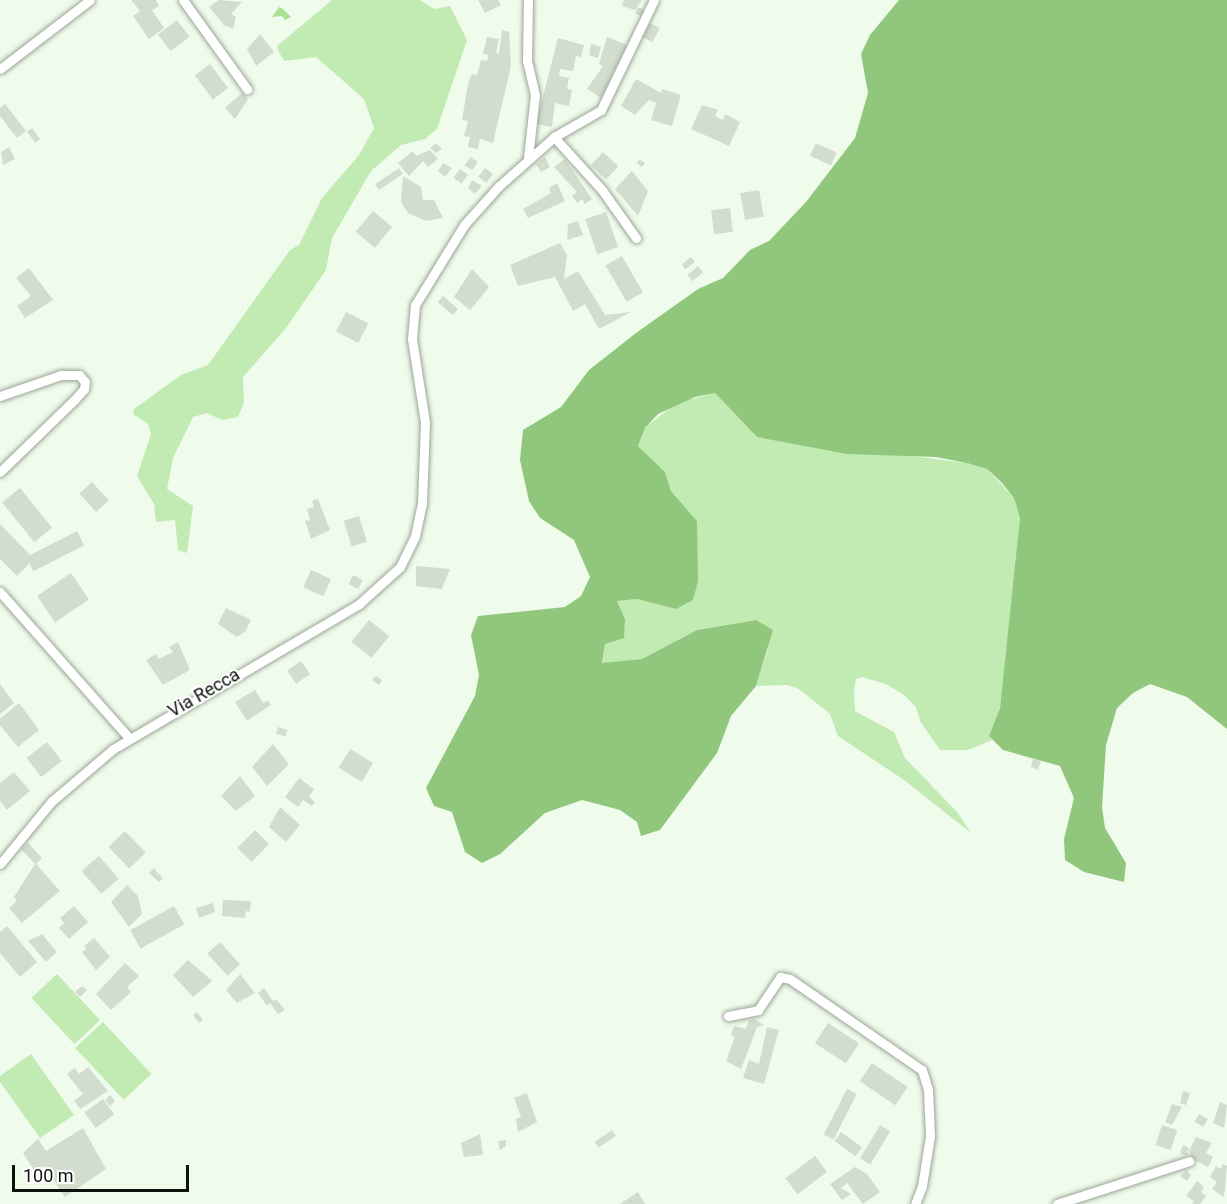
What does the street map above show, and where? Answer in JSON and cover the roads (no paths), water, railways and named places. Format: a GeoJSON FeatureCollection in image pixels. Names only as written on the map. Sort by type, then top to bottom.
{"type":"FeatureCollection","features":[{"type":"Feature","properties":{"kind":"street"},"geometry":{"type":"LineString","coordinates":[[0,69],[90,0]]}},
{"type":"Feature","properties":{"kind":"street"},"geometry":{"type":"LineString","coordinates":[[183,0],[247,89]]}},
{"type":"Feature","properties":{"kind":"street"},"geometry":{"type":"LineString","coordinates":[[528,0],[527,61],[535,95],[528,158]]}},
{"type":"Feature","properties":{"kind":"street","name":"Via Recca"},"geometry":{"type":"LineString","coordinates":[[0,864],[58,795],[129,738],[368,598],[400,567],[416,536],[422,504],[425,422],[412,339],[415,305],[464,225],[528,158],[554,137],[601,110],[654,0]]}},
{"type":"Feature","properties":{"kind":"street"},"geometry":{"type":"LineString","coordinates":[[554,137],[602,190],[636,238]]}},
{"type":"Feature","properties":{"kind":"street"},"geometry":{"type":"LineString","coordinates":[[0,396],[61,375],[79,375],[85,382],[84,389],[0,472]]}},
{"type":"Feature","properties":{"kind":"street"},"geometry":{"type":"LineString","coordinates":[[0,592],[129,738]]}},
{"type":"Feature","properties":{"kind":"street"},"geometry":{"type":"LineString","coordinates":[[728,1016],[758,1010],[780,977],[790,979],[922,1070],[928,1090],[930,1136],[922,1186],[915,1204]]}},
{"type":"Feature","properties":{"kind":"street"},"geometry":{"type":"LineString","coordinates":[[1057,1204],[1189,1161]]}}]}
